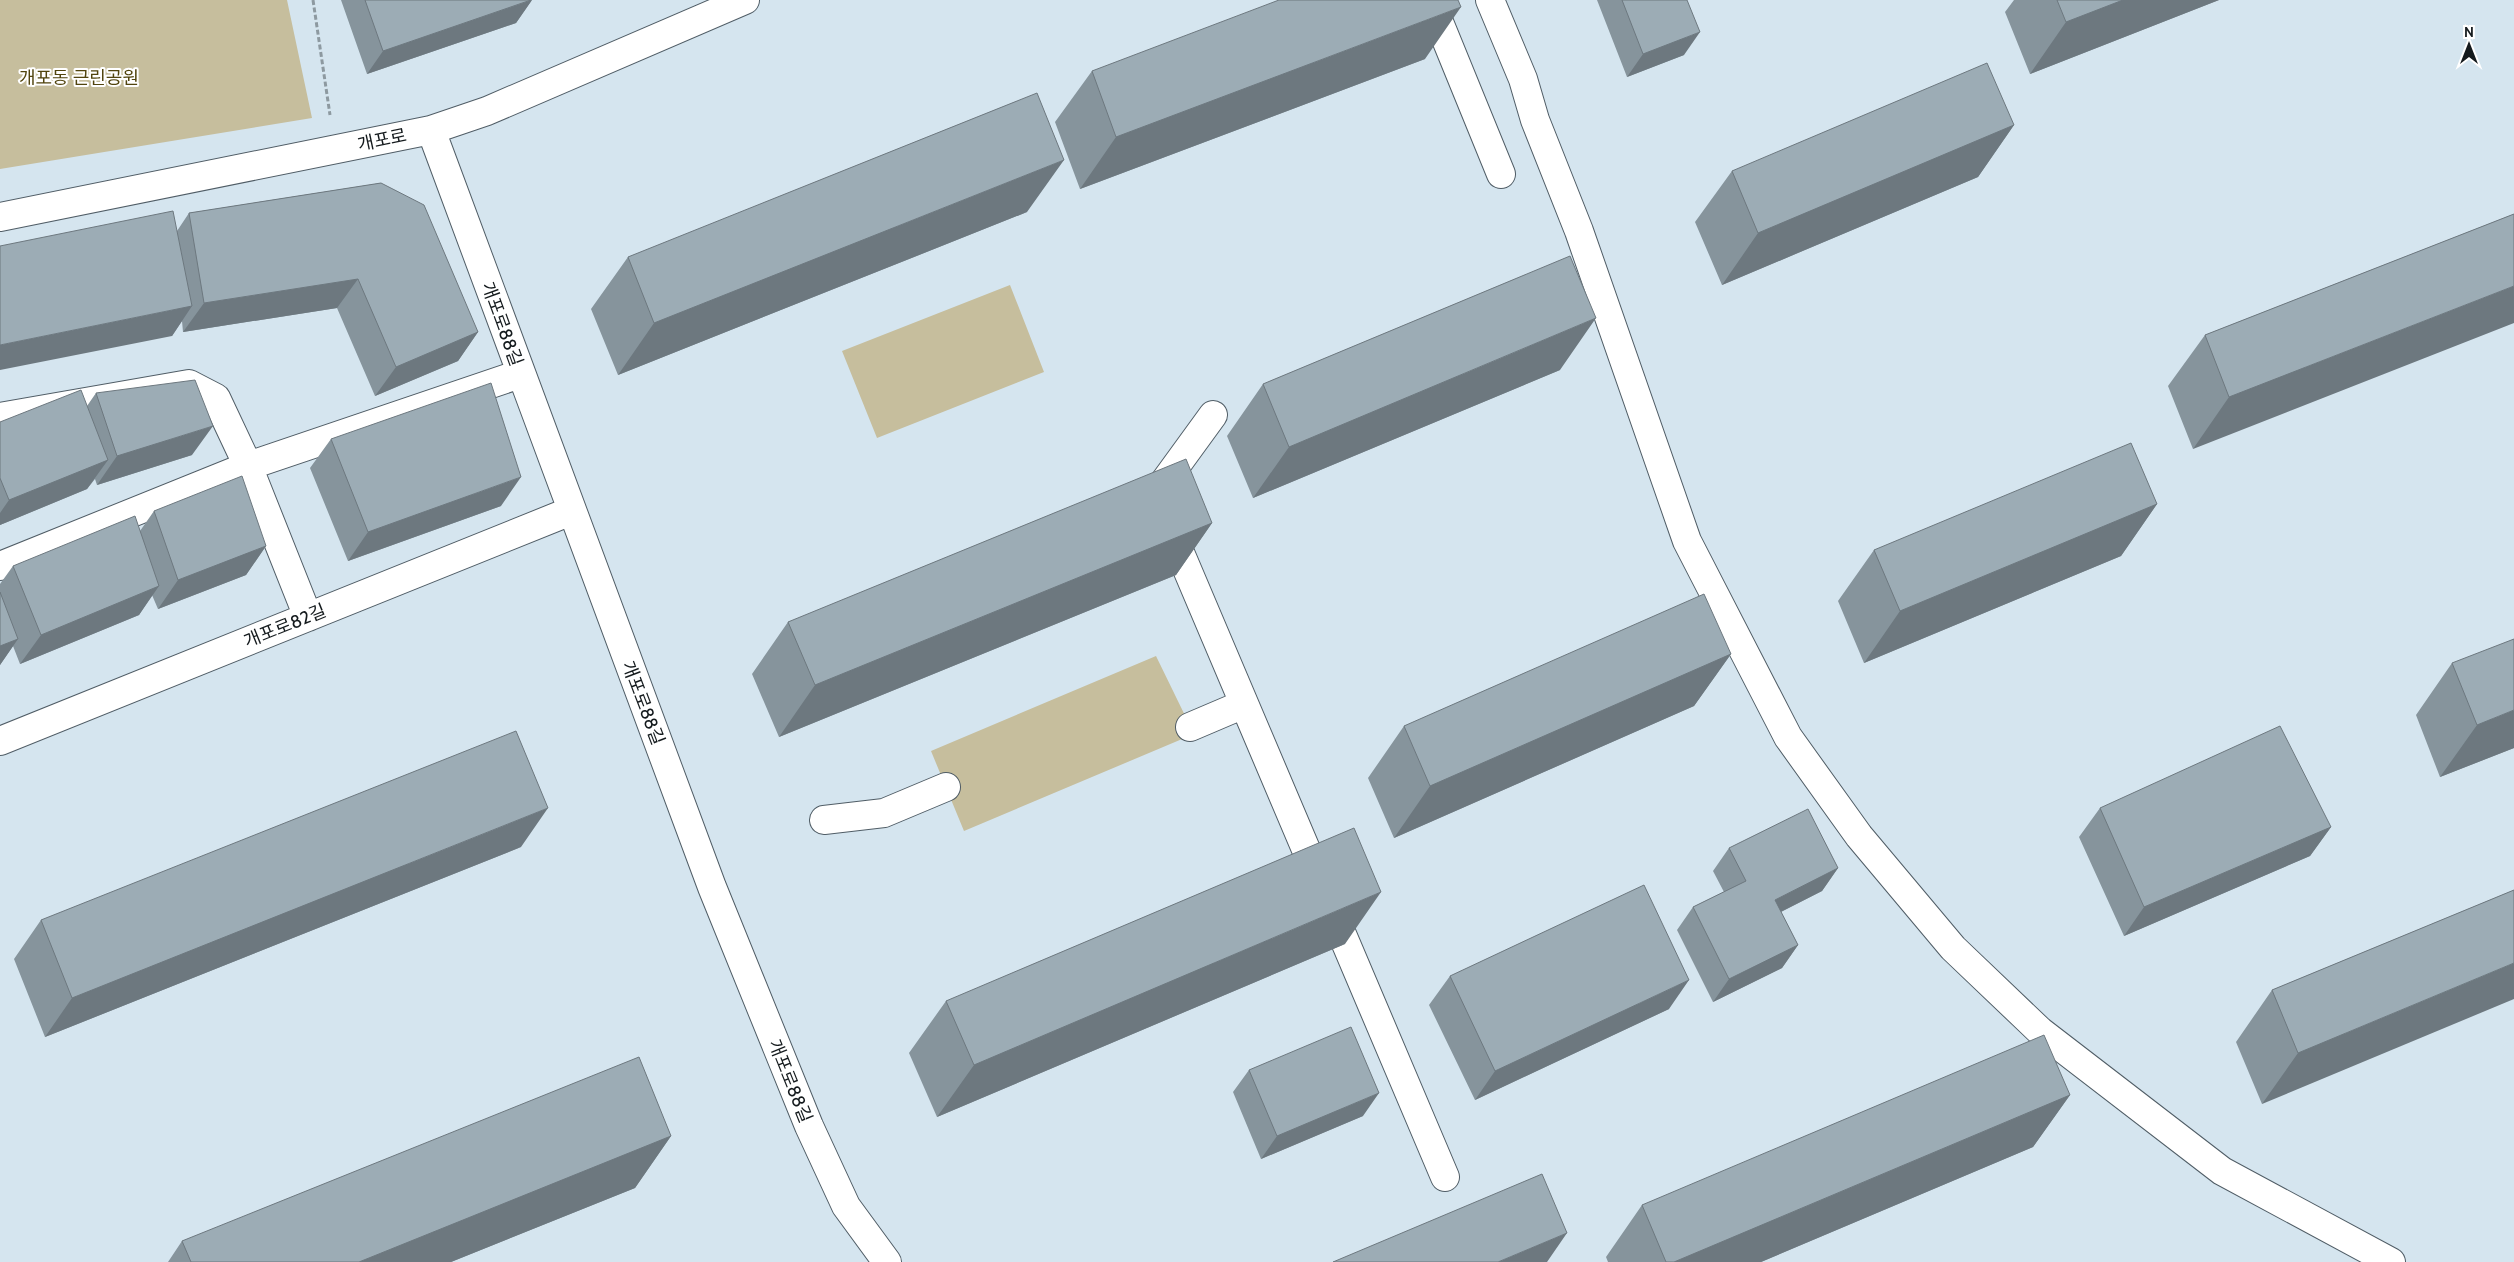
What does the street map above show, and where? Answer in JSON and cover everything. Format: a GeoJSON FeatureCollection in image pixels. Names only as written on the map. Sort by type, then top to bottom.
{"type":"FeatureCollection","features":[{"type":"Feature","properties":{"kind":"street","name":"개포로"},"geometry":{"type":"LineString","coordinates":[[0,217],[431,130],[487,110],[745,0]]}},
{"type":"Feature","properties":{"kind":"street"},"geometry":{"type":"LineString","coordinates":[[1430,0],[1501,174]]}},
{"type":"Feature","properties":{"kind":"street"},"geometry":{"type":"LineString","coordinates":[[1490,0],[1523,80],[1535,120],[1580,231],[1687,541],[1788,737],[1859,836],[1953,948],[2040,1031],[2222,1171],[2391,1262]]}},
{"type":"Feature","properties":{"kind":"street","name":"개포로88길"},"geometry":{"type":"LineString","coordinates":[[431,130],[712,887],[809,1126],[846,1206],[887,1262]]}},
{"type":"Feature","properties":{"kind":"street"},"geometry":{"type":"LineString","coordinates":[[0,566],[248,466],[520,374]]}},
{"type":"Feature","properties":{"kind":"street"},"geometry":{"type":"LineString","coordinates":[[0,417],[189,384],[216,398],[248,466],[308,617]]}},
{"type":"Feature","properties":{"kind":"street"},"geometry":{"type":"LineString","coordinates":[[1213,415],[1156,494],[1444,1177]]}},
{"type":"Feature","properties":{"kind":"street","name":"개포로82길"},"geometry":{"type":"LineString","coordinates":[[0,741],[571,511]]}},
{"type":"Feature","properties":{"kind":"street"},"geometry":{"type":"LineString","coordinates":[[1190,727],[1244,704]]}},
{"type":"Feature","properties":{"kind":"street"},"geometry":{"type":"LineString","coordinates":[[824,820],[884,813],[946,787]]}},
{"type":"Feature","properties":{"kind":"path"},"geometry":{"type":"LineString","coordinates":[[313,0],[331,123]]}},
{"type":"Feature","properties":{"kind":"green space","name":"개포동 근린공원"},"geometry":{"type":"Polygon","coordinates":[[[0,0],[287,0],[312,118],[0,169],[0,0]]]}},
{"type":"Feature","properties":{"kind":"green space"},"geometry":{"type":"Polygon","coordinates":[[[1010,285],[1044,372],[877,438],[842,351],[1010,285]]]}},
{"type":"Feature","properties":{"kind":"green space"},"geometry":{"type":"Polygon","coordinates":[[[1156,656],[1194,734],[964,831],[931,751],[1156,656]]]}},
{"type":"Feature","properties":{"kind":"building"},"geometry":{"type":"Polygon","coordinates":[[[365,0],[531,0],[383,51],[365,0]]]}},
{"type":"Feature","properties":{"kind":"building"},"geometry":{"type":"Polygon","coordinates":[[[1279,0],[1458,0],[1461,7],[1116,137],[1092,71],[1279,0]]]}},
{"type":"Feature","properties":{"kind":"building"},"geometry":{"type":"Polygon","coordinates":[[[1622,0],[1687,0],[1700,32],[1643,54],[1622,0]]]}},
{"type":"Feature","properties":{"kind":"building"},"geometry":{"type":"Polygon","coordinates":[[[2057,0],[2123,0],[2066,22],[2057,0]]]}},
{"type":"Feature","properties":{"kind":"building"},"geometry":{"type":"Polygon","coordinates":[[[1987,63],[2014,125],[1758,233],[1732,171],[1987,63]]]}},
{"type":"Feature","properties":{"kind":"building"},"geometry":{"type":"Polygon","coordinates":[[[1037,93],[1064,160],[654,323],[628,257],[1037,93]]]}},
{"type":"Feature","properties":{"kind":"building"},"geometry":{"type":"Polygon","coordinates":[[[381,183],[424,205],[478,332],[396,367],[358,279],[204,303],[189,213],[381,183]]]}},
{"type":"Feature","properties":{"kind":"building"},"geometry":{"type":"Polygon","coordinates":[[[173,211],[192,306],[0,345],[0,246],[173,211]]]}},
{"type":"Feature","properties":{"kind":"building"},"geometry":{"type":"Polygon","coordinates":[[[2514,214],[2514,286],[2229,397],[2205,335],[2514,214]]]}},
{"type":"Feature","properties":{"kind":"building"},"geometry":{"type":"Polygon","coordinates":[[[1570,256],[1596,318],[1289,447],[1263,384],[1570,256]]]}},
{"type":"Feature","properties":{"kind":"building"},"geometry":{"type":"Polygon","coordinates":[[[195,380],[213,426],[117,456],[96,393],[195,380]]]}},
{"type":"Feature","properties":{"kind":"building"},"geometry":{"type":"Polygon","coordinates":[[[491,383],[521,477],[368,532],[331,439],[491,383]]]}},
{"type":"Feature","properties":{"kind":"building"},"geometry":{"type":"Polygon","coordinates":[[[81,390],[108,460],[9,500],[0,478],[0,422],[81,390]]]}},
{"type":"Feature","properties":{"kind":"building"},"geometry":{"type":"Polygon","coordinates":[[[2131,443],[2157,504],[1900,611],[1874,550],[2131,443]]]}},
{"type":"Feature","properties":{"kind":"building"},"geometry":{"type":"Polygon","coordinates":[[[1186,459],[1212,523],[815,685],[788,622],[1186,459]]]}},
{"type":"Feature","properties":{"kind":"building"},"geometry":{"type":"Polygon","coordinates":[[[242,476],[266,546],[178,580],[154,511],[242,476]]]}},
{"type":"Feature","properties":{"kind":"building"},"geometry":{"type":"Polygon","coordinates":[[[135,516],[159,586],[41,635],[13,566],[135,516]]]}},
{"type":"Feature","properties":{"kind":"building"},"geometry":{"type":"Polygon","coordinates":[[[0,592],[18,639],[0,646],[0,592]]]}},
{"type":"Feature","properties":{"kind":"building"},"geometry":{"type":"Polygon","coordinates":[[[1704,594],[1731,654],[1430,786],[1404,726],[1704,594]]]}},
{"type":"Feature","properties":{"kind":"building"},"geometry":{"type":"Polygon","coordinates":[[[2514,639],[2514,710],[2477,725],[2452,663],[2514,639]]]}},
{"type":"Feature","properties":{"kind":"building"},"geometry":{"type":"Polygon","coordinates":[[[2280,726],[2331,827],[2144,907],[2100,808],[2280,726]]]}},
{"type":"Feature","properties":{"kind":"building"},"geometry":{"type":"Polygon","coordinates":[[[516,731],[548,808],[72,998],[41,920],[516,731]]]}},
{"type":"Feature","properties":{"kind":"building"},"geometry":{"type":"Polygon","coordinates":[[[1808,809],[1838,868],[1775,900],[1798,945],[1729,979],[1693,907],[1746,881],[1729,848],[1808,809]]]}},
{"type":"Feature","properties":{"kind":"building"},"geometry":{"type":"Polygon","coordinates":[[[1354,828],[1381,892],[974,1065],[946,1001],[1354,828]]]}},
{"type":"Feature","properties":{"kind":"building"},"geometry":{"type":"Polygon","coordinates":[[[1644,885],[1689,980],[1495,1071],[1450,976],[1644,885]]]}},
{"type":"Feature","properties":{"kind":"building"},"geometry":{"type":"Polygon","coordinates":[[[2514,890],[2514,963],[2298,1053],[2272,990],[2514,890]]]}},
{"type":"Feature","properties":{"kind":"building"},"geometry":{"type":"Polygon","coordinates":[[[1351,1027],[1379,1093],[1277,1136],[1249,1070],[1351,1027]]]}},
{"type":"Feature","properties":{"kind":"building"},"geometry":{"type":"Polygon","coordinates":[[[2044,1035],[2070,1095],[1674,1262],[1666,1262],[1642,1205],[2044,1035]]]}},
{"type":"Feature","properties":{"kind":"building"},"geometry":{"type":"Polygon","coordinates":[[[639,1057],[671,1136],[359,1262],[191,1262],[182,1241],[639,1057]]]}},
{"type":"Feature","properties":{"kind":"building"},"geometry":{"type":"Polygon","coordinates":[[[1542,1174],[1567,1233],[1498,1262],[1333,1262],[1542,1174]]]}}]}
